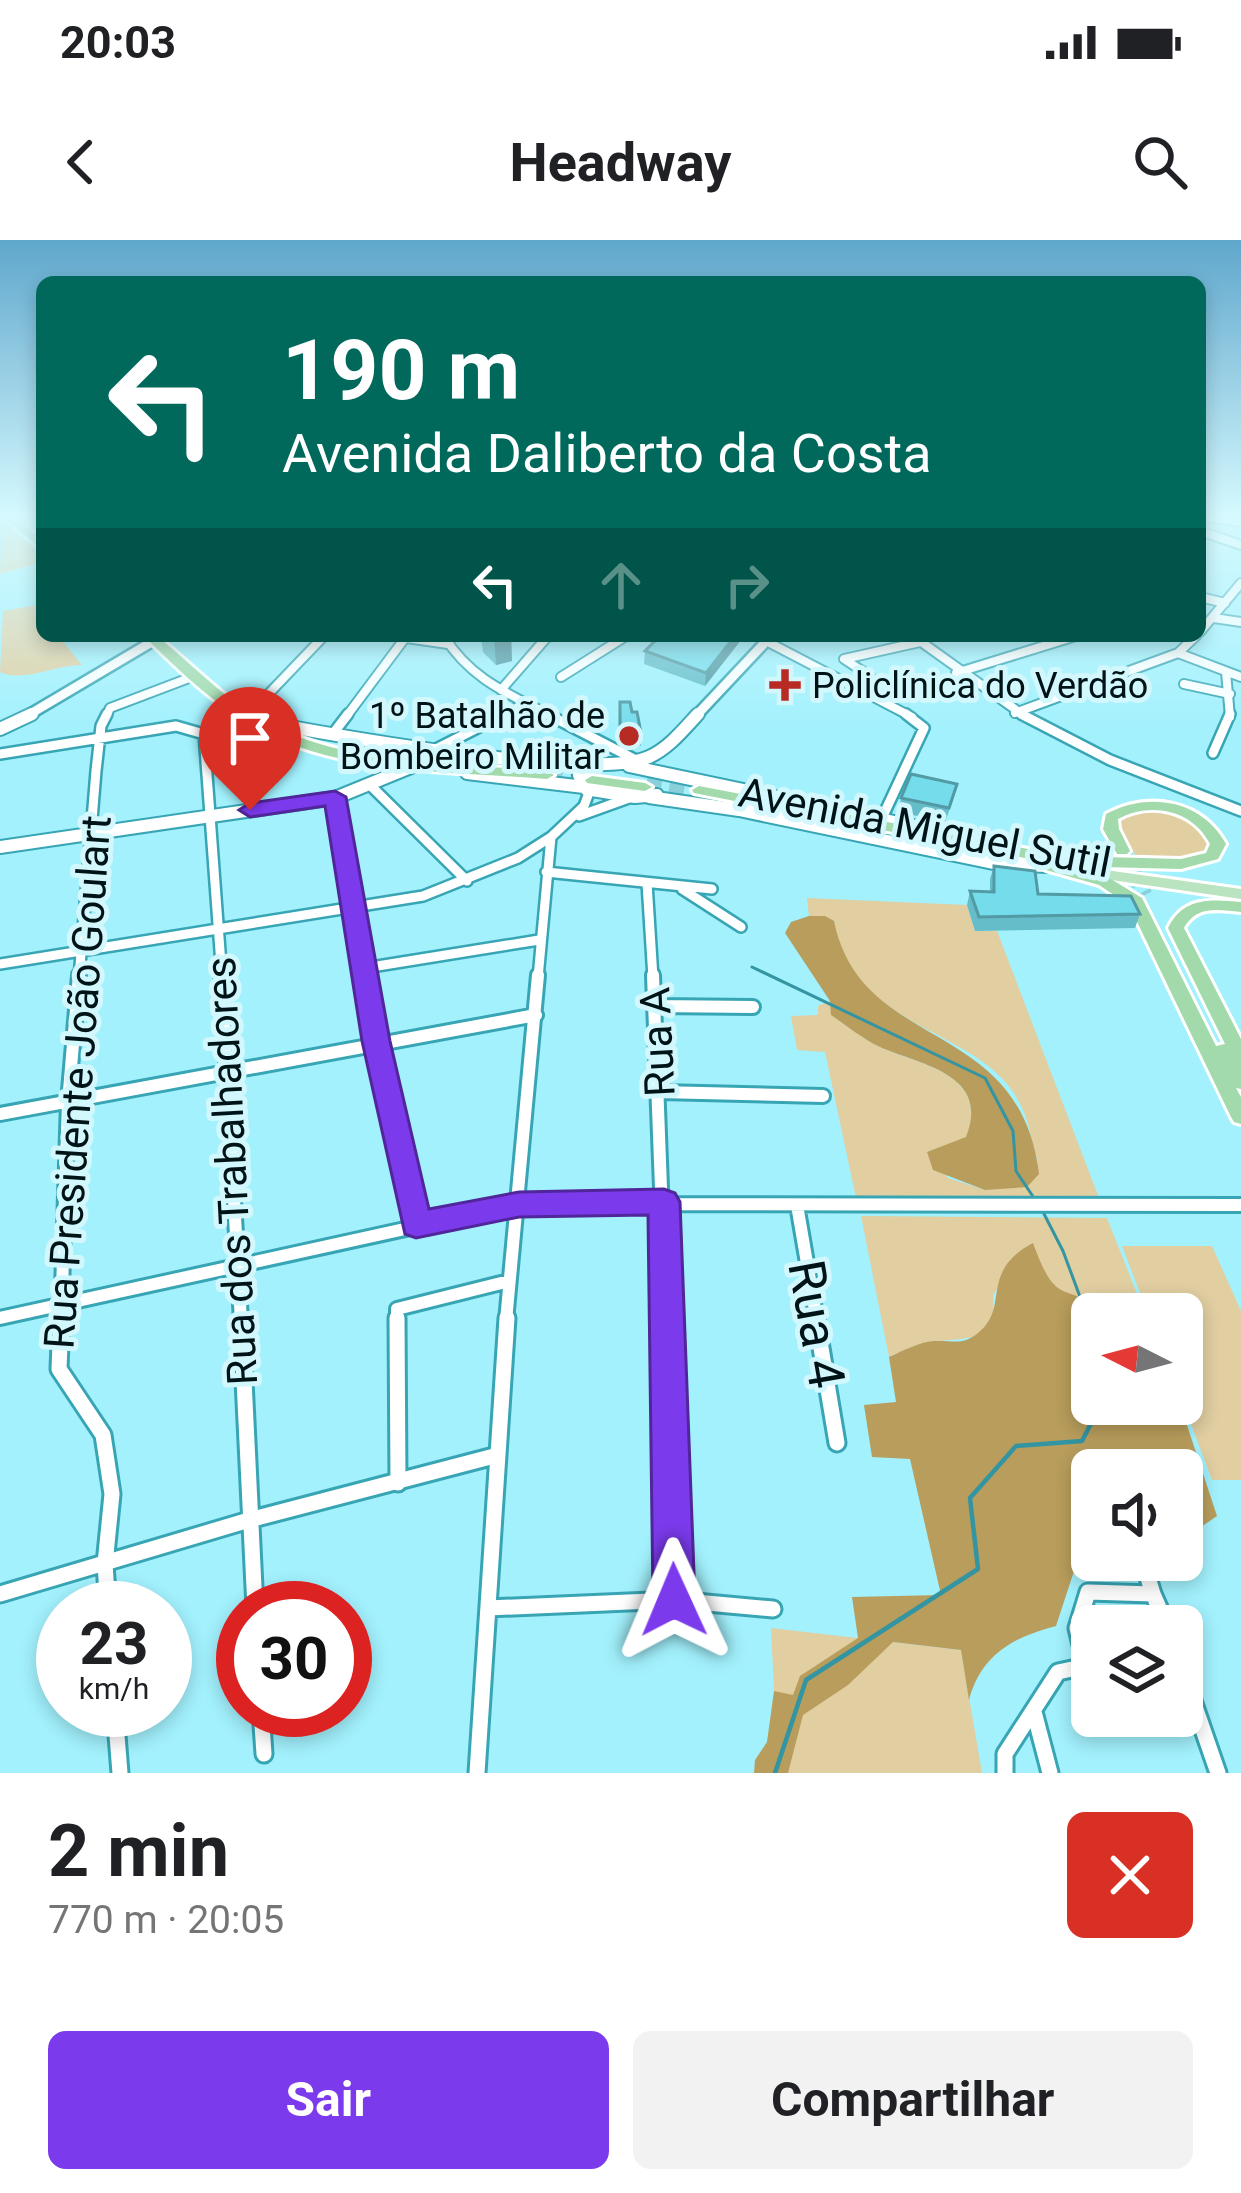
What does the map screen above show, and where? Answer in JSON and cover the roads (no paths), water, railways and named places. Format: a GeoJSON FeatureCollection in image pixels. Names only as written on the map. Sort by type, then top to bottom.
{"type":"FeatureCollection","features":[{"type":"Feature","properties":{"kind":"highway","name":"Avenida Miguel Sutil"},"geometry":{"type":"LineString","coordinates":[[162,642],[236,709],[287,731]]}},
{"type":"Feature","properties":{"kind":"highway","name":"Avenida Miguel Sutil"},"geometry":{"type":"LineString","coordinates":[[163,642],[287,731]]}},
{"type":"Feature","properties":{"kind":"highway"},"geometry":{"type":"LineString","coordinates":[[287,731],[373,755],[547,772]]}},
{"type":"Feature","properties":{"kind":"highway"},"geometry":{"type":"LineString","coordinates":[[594,777],[644,790]]}},
{"type":"Feature","properties":{"kind":"highway"},"geometry":{"type":"LineString","coordinates":[[696,788],[1055,863],[1116,886],[1136,902],[1241,1117]]}},
{"type":"Feature","properties":{"kind":"highway"},"geometry":{"type":"LineString","coordinates":[[1055,863],[1192,863],[1213,856],[1218,844],[1209,828],[1186,812],[1136,806],[1112,817],[1111,829],[1122,851]]}},
{"type":"Feature","properties":{"kind":"highway"},"geometry":{"type":"LineString","coordinates":[[1145,895],[1241,1082]]}},
{"type":"Feature","properties":{"kind":"highway"},"geometry":{"type":"LineString","coordinates":[[1241,907],[1192,908],[1182,914],[1176,928],[1241,1058]]}},
{"type":"Feature","properties":{"kind":"main road","name":"Avenida Miguel Sutil"},"geometry":{"type":"LineString","coordinates":[[1055,863],[1241,883]]}},
{"type":"Feature","properties":{"kind":"main road","name":"Avenida Miguel Sutil"},"geometry":{"type":"LineString","coordinates":[[1055,863],[1241,894]]}},
{"type":"Feature","properties":{"kind":"street"},"geometry":{"type":"LineString","coordinates":[[1206,626],[1237,589]]}},
{"type":"Feature","properties":{"kind":"street"},"geometry":{"type":"LineString","coordinates":[[1206,598],[1226,603]]}},
{"type":"Feature","properties":{"kind":"street"},"geometry":{"type":"LineString","coordinates":[[1214,618],[1241,622]]}},
{"type":"Feature","properties":{"kind":"street"},"geometry":{"type":"LineString","coordinates":[[0,729],[155,642]]}},
{"type":"Feature","properties":{"kind":"street"},"geometry":{"type":"LineString","coordinates":[[255,708],[318,642]]}},
{"type":"Feature","properties":{"kind":"street"},"geometry":{"type":"LineString","coordinates":[[332,735],[403,642]]}},
{"type":"Feature","properties":{"kind":"street"},"geometry":{"type":"LineString","coordinates":[[447,642],[460,663],[500,690],[638,760]]}},
{"type":"Feature","properties":{"kind":"street"},"geometry":{"type":"LineString","coordinates":[[500,690],[543,642]]}},
{"type":"Feature","properties":{"kind":"street"},"geometry":{"type":"LineString","coordinates":[[561,677],[616,642]]}},
{"type":"Feature","properties":{"kind":"street"},"geometry":{"type":"LineString","coordinates":[[594,777],[656,754],[766,642]]}},
{"type":"Feature","properties":{"kind":"street"},"geometry":{"type":"LineString","coordinates":[[775,642],[916,719],[924,728],[882,818]]}},
{"type":"Feature","properties":{"kind":"street"},"geometry":{"type":"LineString","coordinates":[[870,676],[844,659],[906,642]]}},
{"type":"Feature","properties":{"kind":"street"},"geometry":{"type":"LineString","coordinates":[[920,642],[956,673],[1016,712],[1136,774],[1241,811]]}},
{"type":"Feature","properties":{"kind":"street"},"geometry":{"type":"LineString","coordinates":[[956,673],[1057,642]]}},
{"type":"Feature","properties":{"kind":"street"},"geometry":{"type":"LineString","coordinates":[[1016,712],[1178,653],[1190,642]]}},
{"type":"Feature","properties":{"kind":"street"},"geometry":{"type":"LineString","coordinates":[[1178,653],[1241,677]]}},
{"type":"Feature","properties":{"kind":"street"},"geometry":{"type":"LineString","coordinates":[[1213,753],[1230,719],[1226,672]]}},
{"type":"Feature","properties":{"kind":"street"},"geometry":{"type":"LineString","coordinates":[[0,754],[103,737],[101,726],[110,708],[197,675]]}},
{"type":"Feature","properties":{"kind":"street"},"geometry":{"type":"LineString","coordinates":[[1184,684],[1230,694]]}},
{"type":"Feature","properties":{"kind":"street"},"geometry":{"type":"LineString","coordinates":[[434,751],[524,704]]}},
{"type":"Feature","properties":{"kind":"street","name":"Rua dos Trabalhadores"},"geometry":{"type":"LineString","coordinates":[[103,737],[176,726],[193,727],[203,734],[228,1068],[234,1264],[253,1581]]}},
{"type":"Feature","properties":{"kind":"street","name":"Avenida Miguel Sutil"},"geometry":{"type":"LineString","coordinates":[[287,731],[594,777]]}},
{"type":"Feature","properties":{"kind":"street","name":"Avenida Miguel Sutil"},"geometry":{"type":"LineString","coordinates":[[287,731],[316,751],[396,770],[666,775],[696,788],[882,818],[1055,863]]}},
{"type":"Feature","properties":{"kind":"street","name":"Rua Presidente João Goulart"},"geometry":{"type":"LineString","coordinates":[[103,737],[68,1102],[58,1369],[103,1435],[109,1464],[106,1581]]}},
{"type":"Feature","properties":{"kind":"street"},"geometry":{"type":"LineString","coordinates":[[0,964],[423,896],[467,881],[551,837],[584,806],[605,752],[588,738]]}},
{"type":"Feature","properties":{"kind":"street"},"geometry":{"type":"LineString","coordinates":[[566,824],[590,809],[644,790],[668,789],[664,759],[673,740]]}},
{"type":"Feature","properties":{"kind":"street"},"geometry":{"type":"LineString","coordinates":[[664,759],[696,788]]}},
{"type":"Feature","properties":{"kind":"street"},"geometry":{"type":"LineString","coordinates":[[0,848],[335,797],[371,786],[396,770]]}},
{"type":"Feature","properties":{"kind":"street"},"geometry":{"type":"LineString","coordinates":[[371,786],[467,881]]}},
{"type":"Feature","properties":{"kind":"street","name":"Avenida Miguel Sutil"},"geometry":{"type":"LineString","coordinates":[[644,790],[998,864],[1055,863]]}},
{"type":"Feature","properties":{"kind":"street"},"geometry":{"type":"LineString","coordinates":[[335,797],[376,1041],[416,1225]]}},
{"type":"Feature","properties":{"kind":"street"},"geometry":{"type":"LineString","coordinates":[[477,1773],[509,1281],[551,837]]}},
{"type":"Feature","properties":{"kind":"street"},"geometry":{"type":"LineString","coordinates":[[546,872],[712,890]]}},
{"type":"Feature","properties":{"kind":"street","name":"Rua A"},"geometry":{"type":"LineString","coordinates":[[647,883],[660,1092],[674,1600]]}},
{"type":"Feature","properties":{"kind":"street"},"geometry":{"type":"LineString","coordinates":[[679,887],[741,927]]}},
{"type":"Feature","properties":{"kind":"street"},"geometry":{"type":"LineString","coordinates":[[365,968],[539,940]]}},
{"type":"Feature","properties":{"kind":"street"},"geometry":{"type":"LineString","coordinates":[[655,1006],[753,1007]]}},
{"type":"Feature","properties":{"kind":"street"},"geometry":{"type":"LineString","coordinates":[[0,1114],[228,1068],[536,1015]]}},
{"type":"Feature","properties":{"kind":"street"},"geometry":{"type":"LineString","coordinates":[[660,1092],[823,1096]]}},
{"type":"Feature","properties":{"kind":"street"},"geometry":{"type":"LineString","coordinates":[[0,1318],[519,1204],[1241,1205]]}},
{"type":"Feature","properties":{"kind":"street","name":"Rua 4"},"geometry":{"type":"LineString","coordinates":[[797,1205],[837,1443]]}},
{"type":"Feature","properties":{"kind":"street"},"geometry":{"type":"LineString","coordinates":[[398,1483],[397,1309],[509,1281]]}},
{"type":"Feature","properties":{"kind":"street"},"geometry":{"type":"LineString","coordinates":[[0,1594],[249,1520],[498,1455]]}},
{"type":"Feature","properties":{"kind":"street"},"geometry":{"type":"LineString","coordinates":[[1150,1581],[1158,1605]]}},
{"type":"Feature","properties":{"kind":"street"},"geometry":{"type":"LineString","coordinates":[[1005,1773],[1005,1754],[1058,1672],[1086,1666],[1077,1628],[1088,1592],[1154,1594]]}},
{"type":"Feature","properties":{"kind":"street"},"geometry":{"type":"LineString","coordinates":[[488,1608],[674,1600],[773,1609]]}},
{"type":"Feature","properties":{"kind":"street"},"geometry":{"type":"LineString","coordinates":[[1034,1712],[1050,1773]]}},
{"type":"Feature","properties":{"kind":"street"},"geometry":{"type":"LineString","coordinates":[[1203,1730],[1218,1773]]}},
{"type":"Feature","properties":{"kind":"street"},"geometry":{"type":"LineString","coordinates":[[118,1737],[120,1773]]}},
{"type":"Feature","properties":{"kind":"street"},"geometry":{"type":"LineString","coordinates":[[263,1737],[264,1754]]}},
{"type":"Feature","properties":{"kind":"waterway"},"geometry":{"type":"LineString","coordinates":[[752,967],[985,1078],[1013,1131],[1016,1171],[1036,1201]]}},
{"type":"Feature","properties":{"kind":"waterway"},"geometry":{"type":"LineString","coordinates":[[1041,1208],[1079,1293]]}},
{"type":"Feature","properties":{"kind":"waterway"},"geometry":{"type":"LineString","coordinates":[[775,1773],[806,1680],[978,1569],[970,1498],[1016,1446],[1082,1441],[1090,1425]]}},
{"type":"Feature","properties":{"kind":"tunnel"},"geometry":{"type":"LineString","coordinates":[[548,769],[595,775]]}},
{"type":"Feature","properties":{"kind":"tunnel"},"geometry":{"type":"LineString","coordinates":[[647,781],[699,790]]}},
{"type":"Feature","properties":{"kind":"tunnel"},"geometry":{"type":"LineString","coordinates":[[1122,851],[1145,895]]}},
{"type":"Feature","properties":{"kind":"place","name":"Policlínica do Verdão"},"geometry":{"type":"Point","coordinates":[785,685]}},
{"type":"Feature","properties":{"kind":"place","name":"1º Batalhão de Bombeiro Militar"},"geometry":{"type":"Point","coordinates":[629,736]}}]}
